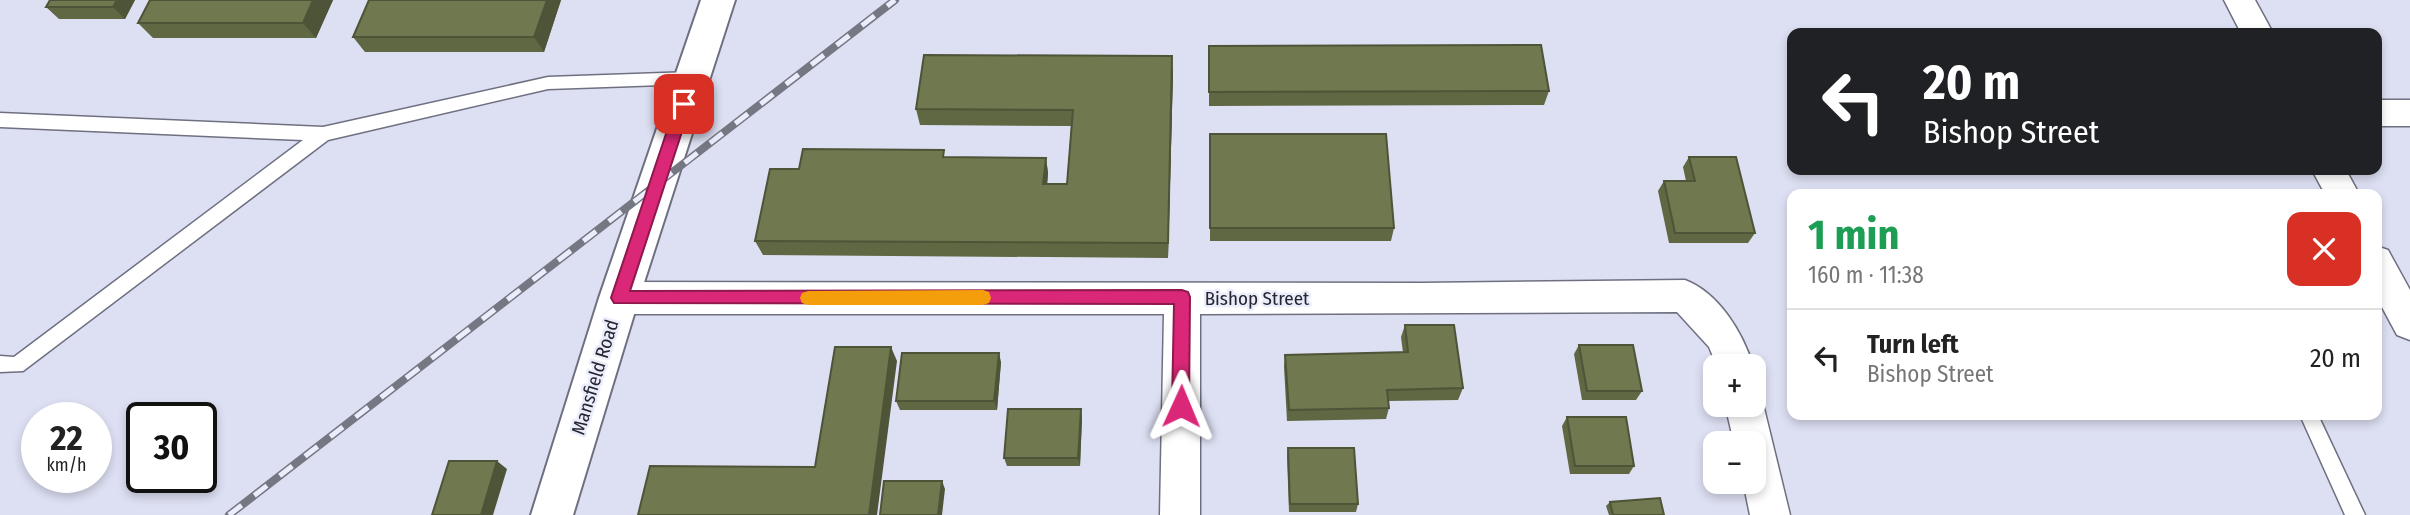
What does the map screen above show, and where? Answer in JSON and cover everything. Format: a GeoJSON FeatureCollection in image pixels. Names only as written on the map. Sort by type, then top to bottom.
{"type":"FeatureCollection","features":[{"type":"Feature","properties":{"kind":"main road","name":"Mansfield Road"},"geometry":{"type":"LineString","coordinates":[[552,515],[619,298],[718,0]]}},
{"type":"Feature","properties":{"kind":"street"},"geometry":{"type":"LineString","coordinates":[[2239,0],[2254,28]]}},
{"type":"Feature","properties":{"kind":"street"},"geometry":{"type":"LineString","coordinates":[[2382,113],[2410,113]]}},
{"type":"Feature","properties":{"kind":"street"},"geometry":{"type":"LineString","coordinates":[[2382,272],[2410,324]]}},
{"type":"Feature","properties":{"kind":"street","name":"Bishop Street"},"geometry":{"type":"LineString","coordinates":[[619,298],[1422,299],[1685,296],[1723,334],[1733,354]]}},
{"type":"Feature","properties":{"kind":"street"},"geometry":{"type":"LineString","coordinates":[[1180,515],[1182,297]]}},
{"type":"Feature","properties":{"kind":"street"},"geometry":{"type":"LineString","coordinates":[[1765,494],[1770,515]]}},
{"type":"Feature","properties":{"kind":"lane"},"geometry":{"type":"LineString","coordinates":[[0,120],[323,134],[548,83],[692,78]]}},
{"type":"Feature","properties":{"kind":"lane"},"geometry":{"type":"LineString","coordinates":[[0,364],[17,365],[323,134]]}},
{"type":"Feature","properties":{"kind":"lane"},"geometry":{"type":"LineString","coordinates":[[2311,420],[2356,515]]}},
{"type":"Feature","properties":{"kind":"building"},"geometry":{"type":"Polygon","coordinates":[[[50,0],[117,0],[113,7],[46,7],[50,0]]]}},
{"type":"Feature","properties":{"kind":"building"},"geometry":{"type":"Polygon","coordinates":[[[150,0],[313,0],[303,23],[138,23],[150,0]]]}},
{"type":"Feature","properties":{"kind":"building"},"geometry":{"type":"Polygon","coordinates":[[[369,0],[547,0],[534,37],[353,37],[369,0]]]}},
{"type":"Feature","properties":{"kind":"building"},"geometry":{"type":"Polygon","coordinates":[[[1541,45],[1549,91],[1209,92],[1209,46],[1541,45]]]}},
{"type":"Feature","properties":{"kind":"building"},"geometry":{"type":"Polygon","coordinates":[[[924,55],[1172,56],[1168,243],[755,241],[770,169],[799,169],[803,149],[944,150],[943,157],[1046,158],[1043,184],[1067,184],[1073,110],[916,109],[924,55]]]}},
{"type":"Feature","properties":{"kind":"building"},"geometry":{"type":"Polygon","coordinates":[[[1210,134],[1386,134],[1394,228],[1210,228],[1210,134]]]}},
{"type":"Feature","properties":{"kind":"building"},"geometry":{"type":"Polygon","coordinates":[[[1689,157],[1736,157],[1755,233],[1675,233],[1664,181],[1695,181],[1689,157]]]}},
{"type":"Feature","properties":{"kind":"building"},"geometry":{"type":"Polygon","coordinates":[[[1405,325],[1454,325],[1463,388],[1387,390],[1389,408],[1289,410],[1285,355],[1408,352],[1405,325]]]}},
{"type":"Feature","properties":{"kind":"building"},"geometry":{"type":"Polygon","coordinates":[[[1579,345],[1633,345],[1642,391],[1587,391],[1579,345]]]}},
{"type":"Feature","properties":{"kind":"building"},"geometry":{"type":"Polygon","coordinates":[[[835,347],[891,347],[869,515],[638,515],[650,466],[815,467],[835,347]]]}},
{"type":"Feature","properties":{"kind":"building"},"geometry":{"type":"Polygon","coordinates":[[[902,353],[999,353],[994,401],[896,401],[902,353]]]}},
{"type":"Feature","properties":{"kind":"building"},"geometry":{"type":"Polygon","coordinates":[[[1008,409],[1081,409],[1078,458],[1004,458],[1008,409]]]}},
{"type":"Feature","properties":{"kind":"building"},"geometry":{"type":"Polygon","coordinates":[[[1567,417],[1626,417],[1634,466],[1575,466],[1567,417]]]}},
{"type":"Feature","properties":{"kind":"building"},"geometry":{"type":"Polygon","coordinates":[[[1288,448],[1354,448],[1358,504],[1290,504],[1288,448]]]}},
{"type":"Feature","properties":{"kind":"building"},"geometry":{"type":"Polygon","coordinates":[[[449,461],[497,461],[481,515],[432,515],[449,461]]]}},
{"type":"Feature","properties":{"kind":"building"},"geometry":{"type":"Polygon","coordinates":[[[884,481],[942,481],[938,515],[880,515],[884,481]]]}},
{"type":"Feature","properties":{"kind":"building"},"geometry":{"type":"Polygon","coordinates":[[[1660,498],[1664,515],[1613,515],[1610,502],[1660,498]]]}},
{"type":"Feature","properties":{"kind":"railway"},"geometry":{"type":"LineString","coordinates":[[229,515],[895,0]]}},
{"type":"Feature","properties":{"kind":"slow traffic"},"geometry":{"type":"LineString","coordinates":[[808,298],[983,298]]}},
{"type":"Feature","properties":{"kind":"route"},"geometry":{"type":"LineString","coordinates":[[684,104],[619,298],[1182,297],[1181,406]]}}]}
